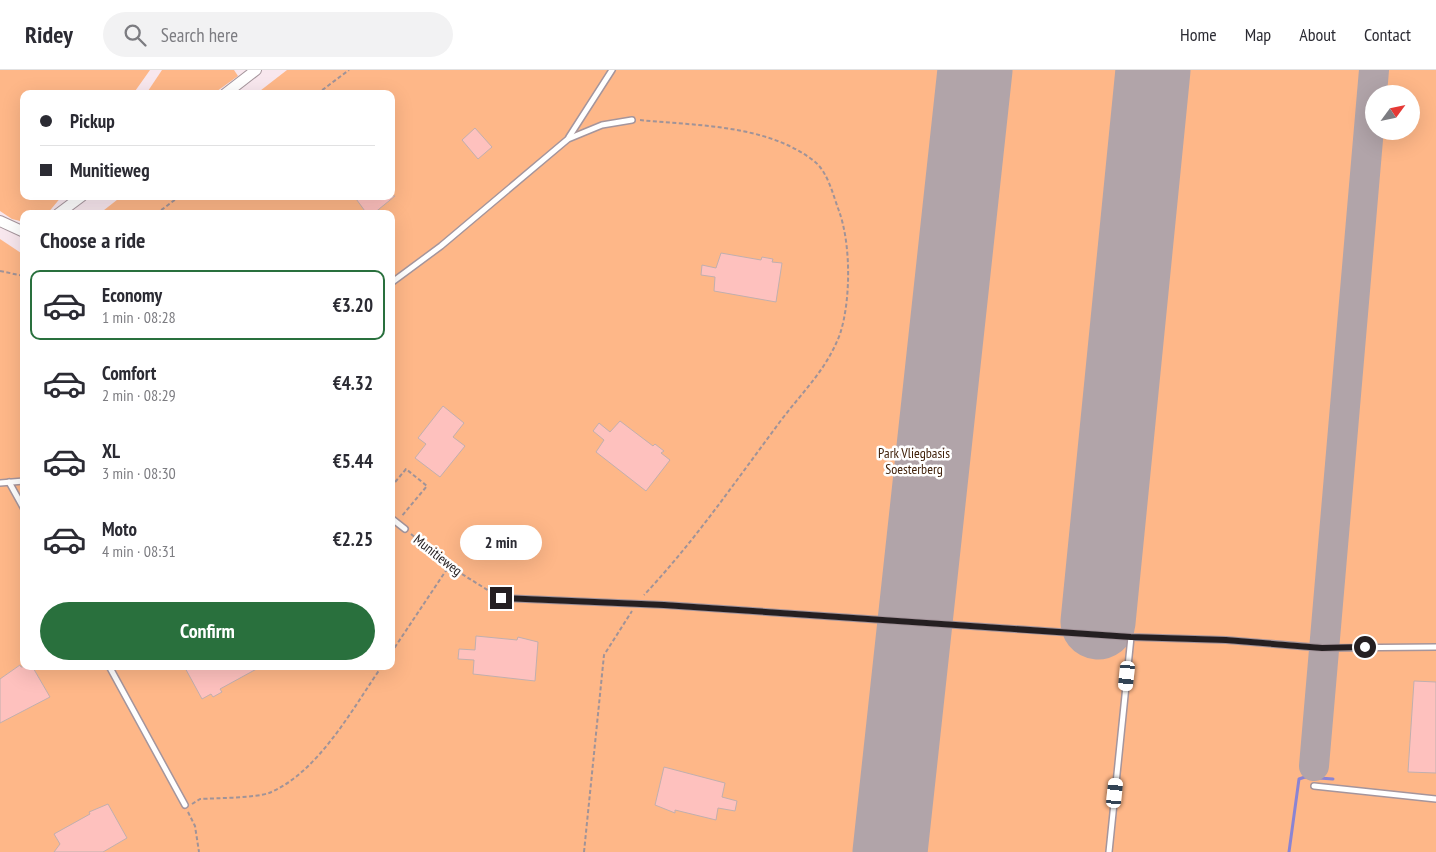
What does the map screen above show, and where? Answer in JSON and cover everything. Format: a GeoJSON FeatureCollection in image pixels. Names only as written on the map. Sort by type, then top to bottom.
{"type":"FeatureCollection","features":[{"type":"Feature","properties":{"kind":"street"},"geometry":{"type":"LineString","coordinates":[[229,90],[256,70]]}},
{"type":"Feature","properties":{"kind":"street"},"geometry":{"type":"LineString","coordinates":[[63,210],[77,200]]}},
{"type":"Feature","properties":{"kind":"street"},"geometry":{"type":"LineString","coordinates":[[0,221],[20,230]]}},
{"type":"Feature","properties":{"kind":"lane"},"geometry":{"type":"LineString","coordinates":[[395,280],[441,246],[568,139],[612,70]]}},
{"type":"Feature","properties":{"kind":"lane"},"geometry":{"type":"LineString","coordinates":[[568,139],[602,125],[632,120]]}},
{"type":"Feature","properties":{"kind":"lane"},"geometry":{"type":"LineString","coordinates":[[0,483],[20,481]]}},
{"type":"Feature","properties":{"kind":"lane"},"geometry":{"type":"LineString","coordinates":[[9,482],[20,502]]}},
{"type":"Feature","properties":{"kind":"lane","name":"Munitieweg"},"geometry":{"type":"LineString","coordinates":[[397,522],[405,529]]}},
{"type":"Feature","properties":{"kind":"lane"},"geometry":{"type":"LineString","coordinates":[[501,598],[636,604],[1131,637],[1226,640],[1322,648],[1436,647]]}},
{"type":"Feature","properties":{"kind":"lane"},"geometry":{"type":"LineString","coordinates":[[1109,852],[1131,637]]}},
{"type":"Feature","properties":{"kind":"lane"},"geometry":{"type":"LineString","coordinates":[[111,670],[185,805]]}},
{"type":"Feature","properties":{"kind":"lane"},"geometry":{"type":"LineString","coordinates":[[1314,786],[1436,799]]}},
{"type":"Feature","properties":{"kind":"path"},"geometry":{"type":"LineString","coordinates":[[322,90],[349,70]]}},
{"type":"Feature","properties":{"kind":"path"},"geometry":{"type":"LineString","coordinates":[[584,852],[604,656],[636,604],[680,557],[786,414],[826,366],[840,332],[848,289],[843,223],[830,184],[815,162],[787,146],[741,130],[632,120]]}},
{"type":"Feature","properties":{"kind":"path"},"geometry":{"type":"LineString","coordinates":[[161,210],[175,200]]}},
{"type":"Feature","properties":{"kind":"path"},"geometry":{"type":"LineString","coordinates":[[0,271],[20,275]]}},
{"type":"Feature","properties":{"kind":"path"},"geometry":{"type":"LineString","coordinates":[[395,482],[406,469],[428,486],[397,522]]}},
{"type":"Feature","properties":{"kind":"path","name":"Munitieweg"},"geometry":{"type":"LineString","coordinates":[[405,529],[449,566],[501,598]]}},
{"type":"Feature","properties":{"kind":"path"},"geometry":{"type":"LineString","coordinates":[[395,647],[449,566]]}},
{"type":"Feature","properties":{"kind":"path"},"geometry":{"type":"LineString","coordinates":[[199,852],[195,826],[186,807],[200,799],[267,794],[290,781],[320,754],[379,670]]}},
{"type":"Feature","properties":{"kind":"green space"},"geometry":{"type":"Polygon","coordinates":[[[0,70],[150,70],[136,90],[20,90],[20,200],[59,200],[50,210],[20,210],[20,221],[12,219],[0,211],[0,70]]]}},
{"type":"Feature","properties":{"kind":"green space"},"geometry":{"type":"Polygon","coordinates":[[[162,70],[234,70],[238,76],[219,90],[149,90],[162,70]]]}},
{"type":"Feature","properties":{"kind":"green space","name":"Park Vliegbasis Soesterberg"},"geometry":{"type":"Polygon","coordinates":[[[287,70],[1436,70],[1436,852],[0,852],[0,239],[20,252],[20,670],[395,670],[395,210],[104,210],[117,200],[395,200],[395,90],[261,90],[287,70]]]}},
{"type":"Feature","properties":{"kind":"building"},"geometry":{"type":"Polygon","coordinates":[[[475,128],[492,147],[478,159],[462,140],[475,128]]]}},
{"type":"Feature","properties":{"kind":"building"},"geometry":{"type":"Polygon","coordinates":[[[357,200],[390,200],[378,210],[364,210],[357,200]]]}},
{"type":"Feature","properties":{"kind":"building"},"geometry":{"type":"Polygon","coordinates":[[[721,253],[761,260],[762,257],[773,259],[772,262],[782,263],[776,302],[714,291],[715,277],[701,275],[702,265],[716,268],[721,253]]]}},
{"type":"Feature","properties":{"kind":"building"},"geometry":{"type":"Polygon","coordinates":[[[443,406],[464,423],[453,437],[465,446],[440,477],[415,458],[426,444],[418,438],[443,406]]]}},
{"type":"Feature","properties":{"kind":"building"},"geometry":{"type":"Polygon","coordinates":[[[620,421],[653,446],[655,444],[664,451],[661,453],[670,460],[646,491],[596,452],[604,440],[593,431],[599,423],[610,432],[620,421]]]}},
{"type":"Feature","properties":{"kind":"building"},"geometry":{"type":"Polygon","coordinates":[[[476,636],[517,640],[518,637],[538,642],[535,681],[473,674],[474,660],[458,659],[459,649],[475,650],[476,636]]]}},
{"type":"Feature","properties":{"kind":"building"},"geometry":{"type":"Polygon","coordinates":[[[20,665],[20,670],[34,670],[50,697],[0,723],[0,679],[20,665]]]}},
{"type":"Feature","properties":{"kind":"building"},"geometry":{"type":"Polygon","coordinates":[[[186,670],[255,670],[220,689],[222,692],[213,697],[211,694],[202,699],[186,670]]]}},
{"type":"Feature","properties":{"kind":"building"},"geometry":{"type":"Polygon","coordinates":[[[1414,681],[1436,682],[1436,773],[1408,772],[1414,681]]]}},
{"type":"Feature","properties":{"kind":"building"},"geometry":{"type":"Polygon","coordinates":[[[664,767],[725,783],[722,797],[737,801],[735,811],[718,808],[716,820],[675,810],[675,813],[655,805],[664,767]]]}},
{"type":"Feature","properties":{"kind":"building"},"geometry":{"type":"Polygon","coordinates":[[[108,804],[127,838],[103,852],[54,852],[60,844],[54,834],[90,814],[89,812],[108,804]]]}},
{"type":"Feature","properties":{"kind":"waterway"},"geometry":{"type":"LineString","coordinates":[[1289,852],[1299,779],[1305,777],[1333,779]]}},
{"type":"Feature","properties":{"kind":"taxiway"},"geometry":{"type":"LineString","coordinates":[[1314,766],[1374,70]]}},
{"type":"Feature","properties":{"kind":"runway"},"geometry":{"type":"LineString","coordinates":[[890,852],[975,70]]}},
{"type":"Feature","properties":{"kind":"runway"},"geometry":{"type":"LineString","coordinates":[[1098,622],[1153,70]]}},
{"type":"Feature","properties":{"kind":"route"},"geometry":{"type":"LineString","coordinates":[[501,598],[664,605],[1131,637],[1226,640],[1322,648],[1365,647]]}}]}
